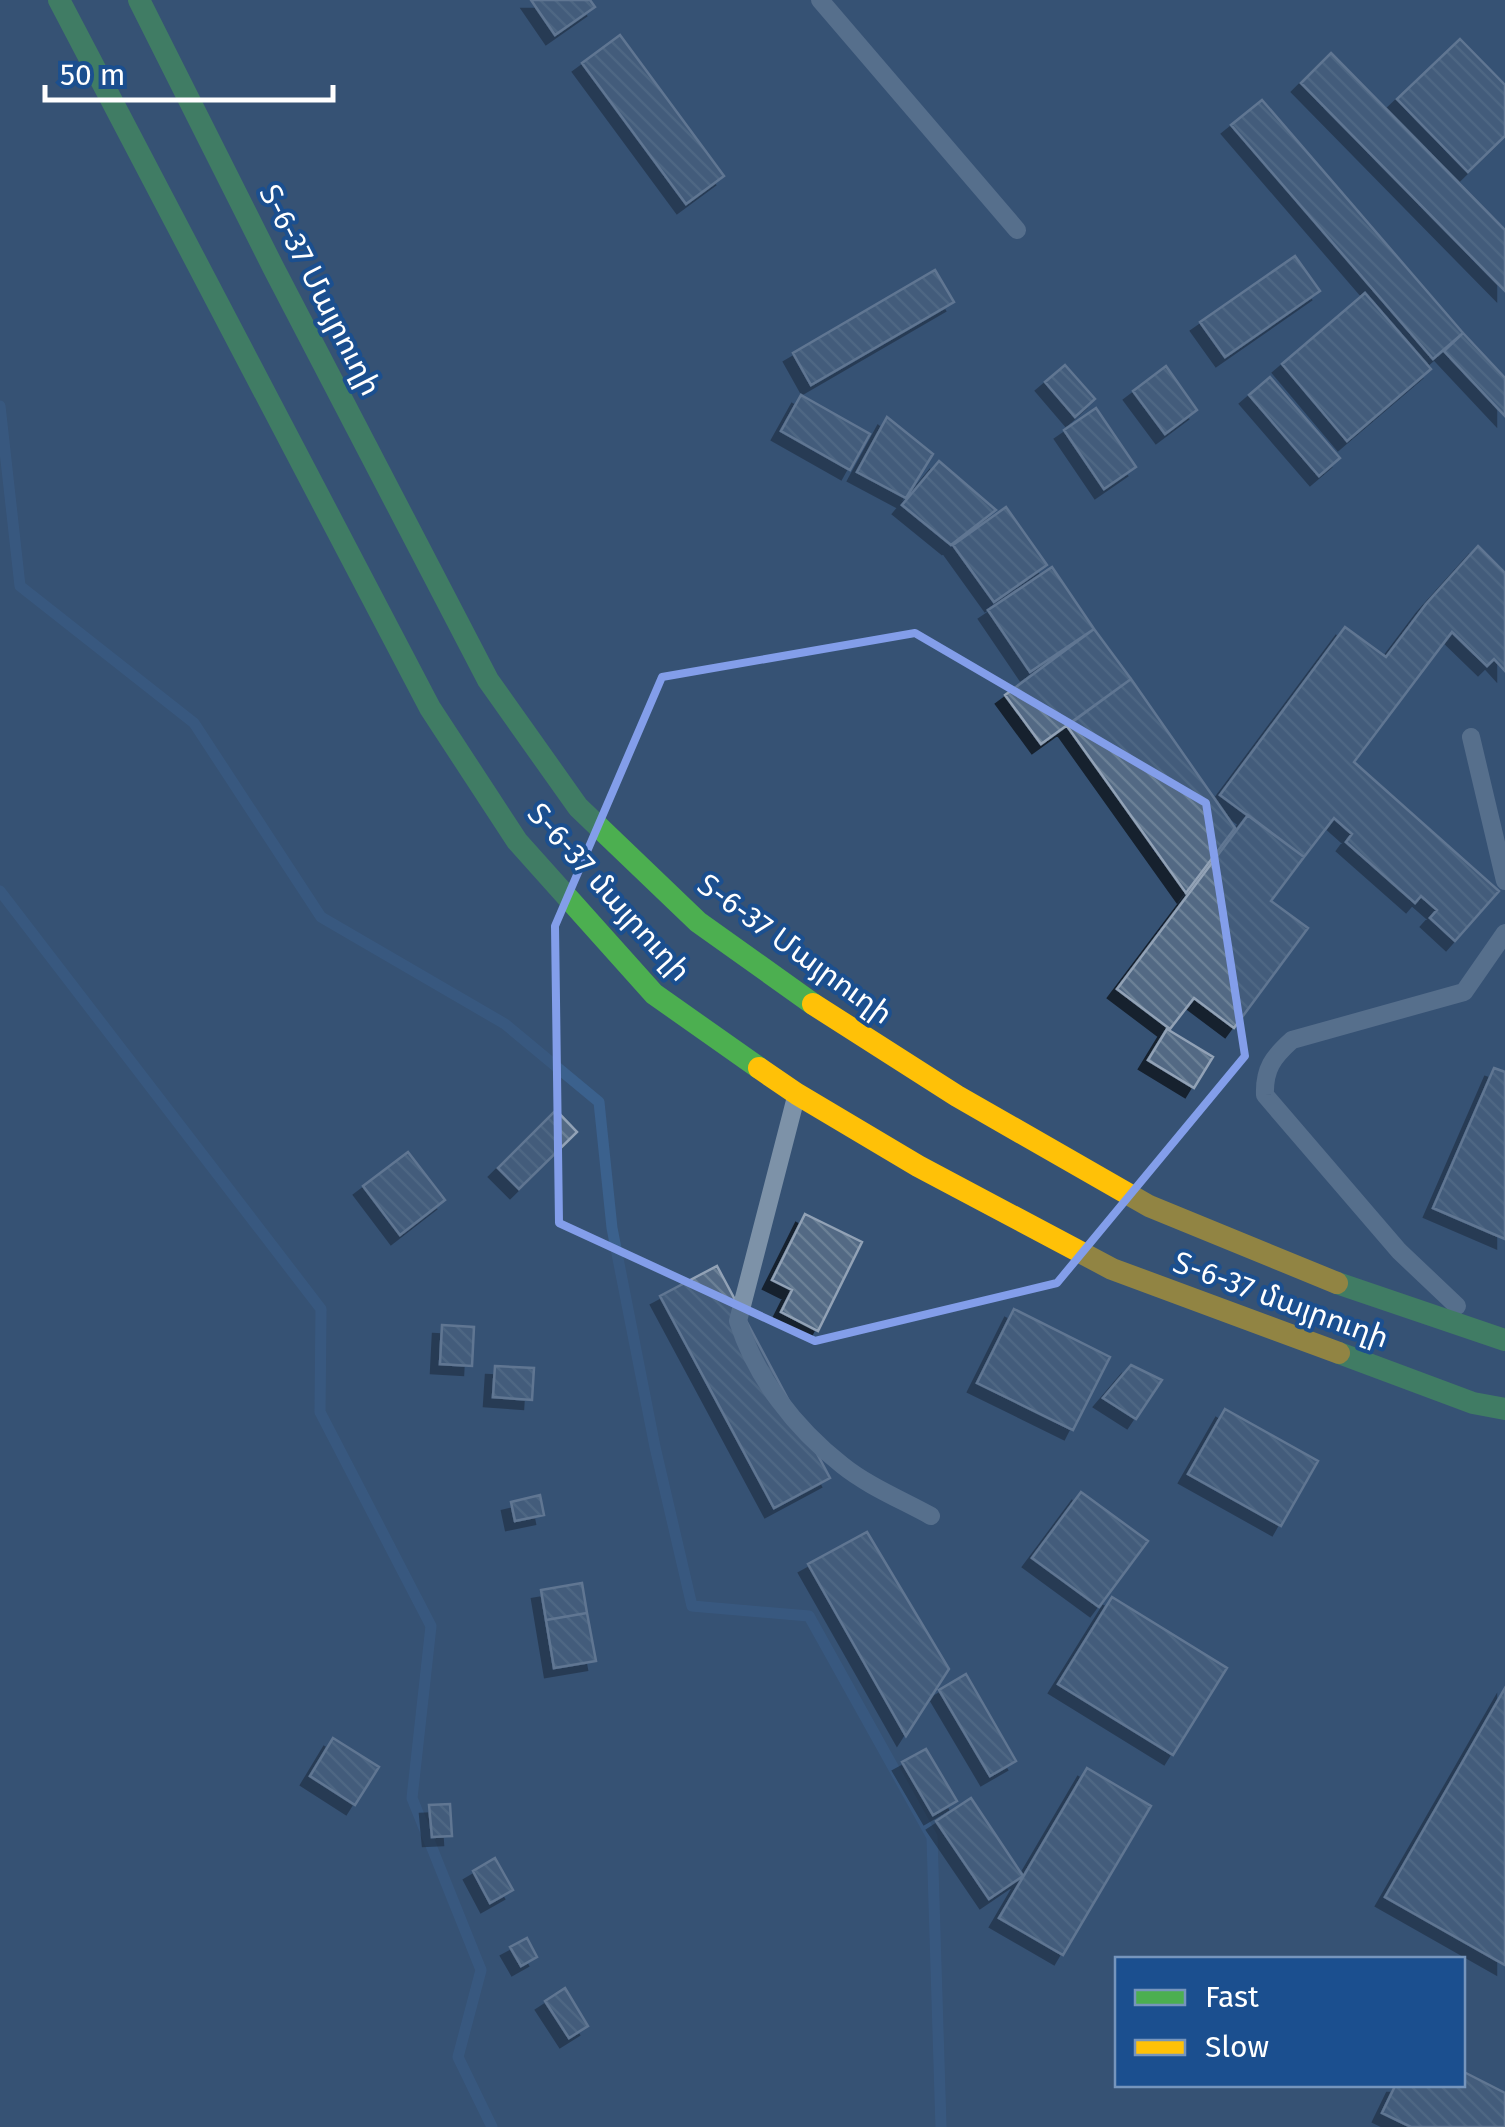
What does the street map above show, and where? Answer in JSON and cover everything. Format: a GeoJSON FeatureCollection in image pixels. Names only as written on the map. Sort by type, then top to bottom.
{"type":"FeatureCollection","features":[{"type":"Feature","properties":{"kind":"main road","name":"Տ-6-37 մայրուղի"},"geometry":{"type":"LineString","coordinates":[[59,0],[223,290],[430,708],[517,841],[654,994],[797,1094],[918,1166],[1112,1269],[1475,1395],[1505,1410]]}},
{"type":"Feature","properties":{"kind":"main road","name":"Տ-6-37 Մայրուղի"},"geometry":{"type":"LineString","coordinates":[[139,0],[266,270],[488,680],[578,807],[698,922],[839,1023],[957,1096],[1149,1206],[1494,1344]]}},
{"type":"Feature","properties":{"kind":"lane"},"geometry":{"type":"LineString","coordinates":[[820,0],[1017,230]]}},
{"type":"Feature","properties":{"kind":"lane"},"geometry":{"type":"LineString","coordinates":[[1472,737],[1505,881]]}},
{"type":"Feature","properties":{"kind":"lane"},"geometry":{"type":"LineString","coordinates":[[1494,1344],[1399,1251],[1265,1095],[1264,1074],[1275,1055],[1292,1040],[1464,992],[1505,933]]}},
{"type":"Feature","properties":{"kind":"lane"},"geometry":{"type":"LineString","coordinates":[[797,1094],[738,1321],[777,1401],[843,1466],[931,1516]]}},
{"type":"Feature","properties":{"kind":"highlighted area"},"geometry":{"type":"Polygon","coordinates":[[[915,633],[1206,803],[1245,1056],[1057,1283],[815,1341],[559,1223],[555,926],[662,677],[915,633]]]}},
{"type":"Feature","properties":{"kind":"building"},"geometry":{"type":"Polygon","coordinates":[[[531,0],[590,0],[595,7],[555,35],[531,0]]]}},
{"type":"Feature","properties":{"kind":"building"},"geometry":{"type":"Polygon","coordinates":[[[620,35],[724,176],[686,204],[582,63],[620,35]]]}},
{"type":"Feature","properties":{"kind":"building"},"geometry":{"type":"Polygon","coordinates":[[[1460,39],[1505,85],[1505,136],[1468,172],[1397,99],[1460,39]]]}},
{"type":"Feature","properties":{"kind":"building"},"geometry":{"type":"Polygon","coordinates":[[[1331,53],[1505,230],[1505,291],[1301,83],[1331,53]]]}},
{"type":"Feature","properties":{"kind":"building"},"geometry":{"type":"Polygon","coordinates":[[[1262,100],[1463,333],[1433,359],[1231,125],[1262,100]]]}},
{"type":"Feature","properties":{"kind":"building"},"geometry":{"type":"Polygon","coordinates":[[[1295,256],[1320,291],[1225,357],[1200,322],[1295,256]]]}},
{"type":"Feature","properties":{"kind":"building"},"geometry":{"type":"Polygon","coordinates":[[[935,270],[954,302],[811,385],[793,353],[935,270]]]}},
{"type":"Feature","properties":{"kind":"building"},"geometry":{"type":"Polygon","coordinates":[[[1365,293],[1431,369],[1347,441],[1282,364],[1365,293]]]}},
{"type":"Feature","properties":{"kind":"building"},"geometry":{"type":"Polygon","coordinates":[[[1463,333],[1505,378],[1505,416],[1444,351],[1463,333]]]}},
{"type":"Feature","properties":{"kind":"building"},"geometry":{"type":"Polygon","coordinates":[[[1065,365],[1095,399],[1075,417],[1045,382],[1065,365]]]}},
{"type":"Feature","properties":{"kind":"building"},"geometry":{"type":"Polygon","coordinates":[[[1166,366],[1197,410],[1165,434],[1133,391],[1166,366]]]}},
{"type":"Feature","properties":{"kind":"building"},"geometry":{"type":"Polygon","coordinates":[[[1270,377],[1340,458],[1319,476],[1249,395],[1270,377]]]}},
{"type":"Feature","properties":{"kind":"building"},"geometry":{"type":"Polygon","coordinates":[[[801,395],[870,434],[850,470],[781,431],[801,395]]]}},
{"type":"Feature","properties":{"kind":"building"},"geometry":{"type":"Polygon","coordinates":[[[1096,408],[1136,467],[1104,489],[1064,430],[1096,408]]]}},
{"type":"Feature","properties":{"kind":"building"},"geometry":{"type":"Polygon","coordinates":[[[887,417],[933,454],[906,498],[857,472],[887,417]]]}},
{"type":"Feature","properties":{"kind":"building"},"geometry":{"type":"Polygon","coordinates":[[[939,461],[996,510],[951,545],[902,505],[939,461]]]}},
{"type":"Feature","properties":{"kind":"building"},"geometry":{"type":"Polygon","coordinates":[[[1006,507],[1047,565],[994,602],[953,545],[1006,507]]]}},
{"type":"Feature","properties":{"kind":"building"},"geometry":{"type":"Polygon","coordinates":[[[1478,546],[1505,573],[1505,671],[1494,659],[1487,666],[1452,632],[1354,762],[1499,891],[1455,941],[1430,918],[1437,910],[1421,896],[1415,903],[1346,842],[1352,834],[1334,818],[1304,857],[1220,795],[1345,627],[1386,657],[1426,604],[1478,546]]]}},
{"type":"Feature","properties":{"kind":"building"},"geometry":{"type":"Polygon","coordinates":[[[1052,567],[1094,629],[1030,672],[988,610],[1052,567]]]}},
{"type":"Feature","properties":{"kind":"building"},"geometry":{"type":"Polygon","coordinates":[[[1094,629],[1131,679],[1041,744],[1005,695],[1094,629]]]}},
{"type":"Feature","properties":{"kind":"building"},"geometry":{"type":"Polygon","coordinates":[[[1131,679],[1235,828],[1186,893],[1067,726],[1131,679]]]}},
{"type":"Feature","properties":{"kind":"building"},"geometry":{"type":"Polygon","coordinates":[[[1248,815],[1304,857],[1271,901],[1308,928],[1234,1028],[1194,998],[1170,1029],[1117,989],[1248,815]]]}},
{"type":"Feature","properties":{"kind":"building"},"geometry":{"type":"Polygon","coordinates":[[[1167,1029],[1213,1057],[1194,1088],[1148,1060],[1167,1029]]]}},
{"type":"Feature","properties":{"kind":"building"},"geometry":{"type":"Polygon","coordinates":[[[1494,1068],[1505,1072],[1505,1239],[1433,1208],[1494,1068]]]}},
{"type":"Feature","properties":{"kind":"building"},"geometry":{"type":"Polygon","coordinates":[[[556,1110],[577,1132],[519,1189],[498,1168],[556,1110]]]}},
{"type":"Feature","properties":{"kind":"building"},"geometry":{"type":"Polygon","coordinates":[[[408,1152],[445,1200],[400,1235],[363,1186],[408,1152]]]}},
{"type":"Feature","properties":{"kind":"building"},"geometry":{"type":"Polygon","coordinates":[[[805,1214],[862,1242],[818,1331],[781,1312],[792,1290],[772,1280],[805,1214]]]}},
{"type":"Feature","properties":{"kind":"building"},"geometry":{"type":"Polygon","coordinates":[[[717,1266],[830,1478],[774,1508],[660,1296],[717,1266]]]}},
{"type":"Feature","properties":{"kind":"building"},"geometry":{"type":"Polygon","coordinates":[[[1014,1309],[1110,1357],[1073,1430],[977,1383],[1014,1309]]]}},
{"type":"Feature","properties":{"kind":"building"},"geometry":{"type":"Polygon","coordinates":[[[442,1325],[474,1327],[472,1366],[440,1364],[442,1325]]]}},
{"type":"Feature","properties":{"kind":"building"},"geometry":{"type":"Polygon","coordinates":[[[1131,1365],[1162,1380],[1136,1419],[1103,1398],[1131,1365]]]}},
{"type":"Feature","properties":{"kind":"building"},"geometry":{"type":"Polygon","coordinates":[[[495,1366],[534,1368],[532,1400],[493,1397],[495,1366]]]}},
{"type":"Feature","properties":{"kind":"building"},"geometry":{"type":"Polygon","coordinates":[[[1225,1409],[1318,1461],[1281,1526],[1188,1474],[1225,1409]]]}},
{"type":"Feature","properties":{"kind":"building"},"geometry":{"type":"Polygon","coordinates":[[[1081,1492],[1148,1541],[1099,1607],[1032,1558],[1081,1492]]]}},
{"type":"Feature","properties":{"kind":"building"},"geometry":{"type":"Polygon","coordinates":[[[540,1495],[544,1515],[515,1521],[511,1502],[540,1495]]]}},
{"type":"Feature","properties":{"kind":"building"},"geometry":{"type":"Polygon","coordinates":[[[867,1532],[949,1669],[906,1736],[808,1564],[867,1532]]]}},
{"type":"Feature","properties":{"kind":"building"},"geometry":{"type":"Polygon","coordinates":[[[582,1583],[587,1613],[546,1620],[541,1590],[582,1583]]]}},
{"type":"Feature","properties":{"kind":"building"},"geometry":{"type":"Polygon","coordinates":[[[1112,1597],[1227,1668],[1173,1755],[1058,1684],[1112,1597]]]}},
{"type":"Feature","properties":{"kind":"building"},"geometry":{"type":"Polygon","coordinates":[[[587,1613],[596,1661],[554,1668],[546,1620],[587,1613]]]}},
{"type":"Feature","properties":{"kind":"building"},"geometry":{"type":"Polygon","coordinates":[[[966,1674],[1016,1761],[990,1776],[939,1690],[966,1674]]]}},
{"type":"Feature","properties":{"kind":"building"},"geometry":{"type":"Polygon","coordinates":[[[1505,1688],[1505,1965],[1385,1897],[1505,1688]]]}},
{"type":"Feature","properties":{"kind":"building"},"geometry":{"type":"Polygon","coordinates":[[[333,1738],[379,1767],[355,1805],[310,1776],[333,1738]]]}},
{"type":"Feature","properties":{"kind":"building"},"geometry":{"type":"Polygon","coordinates":[[[926,1749],[957,1801],[933,1815],[902,1762],[926,1749]]]}},
{"type":"Feature","properties":{"kind":"building"},"geometry":{"type":"Polygon","coordinates":[[[1087,1768],[1151,1806],[1063,1955],[999,1918],[1087,1768]]]}},
{"type":"Feature","properties":{"kind":"building"},"geometry":{"type":"Polygon","coordinates":[[[971,1798],[1023,1876],[989,1899],[936,1821],[971,1798]]]}},
{"type":"Feature","properties":{"kind":"building"},"geometry":{"type":"Polygon","coordinates":[[[450,1804],[452,1836],[432,1837],[429,1805],[450,1804]]]}},
{"type":"Feature","properties":{"kind":"building"},"geometry":{"type":"Polygon","coordinates":[[[495,1858],[513,1890],[490,1903],[473,1871],[495,1858]]]}},
{"type":"Feature","properties":{"kind":"building"},"geometry":{"type":"Polygon","coordinates":[[[527,1938],[537,1957],[521,1966],[510,1947],[527,1938]]]}},
{"type":"Feature","properties":{"kind":"building"},"geometry":{"type":"Polygon","coordinates":[[[565,1988],[588,2026],[569,2038],[545,2001],[565,1988]]]}},
{"type":"Feature","properties":{"kind":"building"},"geometry":{"type":"Polygon","coordinates":[[[1465,2073],[1505,2093],[1505,2127],[1411,2127],[1382,2113],[1395,2087],[1465,2087],[1465,2073]]]}},
{"type":"Feature","properties":{"kind":"waterway"},"geometry":{"type":"LineString","coordinates":[[0,406],[20,586],[194,723],[321,917],[505,1024],[599,1102],[612,1228],[655,1447],[692,1606],[809,1616],[932,1837],[941,2127]]}},
{"type":"Feature","properties":{"kind":"waterway"},"geometry":{"type":"LineString","coordinates":[[0,891],[321,1309],[320,1412],[431,1626],[412,1798],[481,1970],[458,2057],[492,2127]]}},
{"type":"Feature","properties":{"kind":"traffic: fast"},"geometry":{"type":"LineString","coordinates":[[59,0],[430,708],[517,841],[654,994],[759,1068]]}},
{"type":"Feature","properties":{"kind":"traffic: fast"},"geometry":{"type":"LineString","coordinates":[[139,0],[488,680],[578,807],[698,922],[813,1004]]}},
{"type":"Feature","properties":{"kind":"traffic: fast"},"geometry":{"type":"LineString","coordinates":[[1337,1283],[1505,1340]]}},
{"type":"Feature","properties":{"kind":"traffic: fast"},"geometry":{"type":"LineString","coordinates":[[1339,1353],[1473,1403],[1505,1409]]}},
{"type":"Feature","properties":{"kind":"traffic: slow"},"geometry":{"type":"LineString","coordinates":[[813,1004],[957,1096],[1149,1206],[1337,1283]]}},
{"type":"Feature","properties":{"kind":"traffic: slow"},"geometry":{"type":"LineString","coordinates":[[759,1068],[918,1166],[1112,1269],[1339,1353]]}}]}
